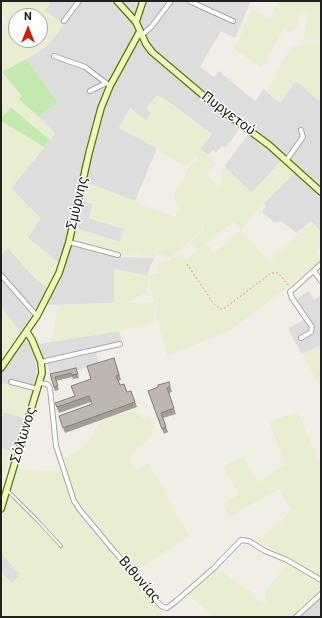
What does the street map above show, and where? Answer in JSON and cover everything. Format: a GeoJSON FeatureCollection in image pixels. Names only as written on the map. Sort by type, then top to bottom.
{"type":"FeatureCollection","features":[{"type":"Feature","properties":{"kind":"street"},"geometry":{"type":"LineString","coordinates":[[64,21],[79,1]]}},
{"type":"Feature","properties":{"kind":"street","name":"Πυργετού"},"geometry":{"type":"LineString","coordinates":[[117,1],[136,22],[152,52],[211,102],[253,132],[321,192]]}},
{"type":"Feature","properties":{"kind":"street"},"geometry":{"type":"LineString","coordinates":[[136,22],[143,1]]}},
{"type":"Feature","properties":{"kind":"street"},"geometry":{"type":"LineString","coordinates":[[141,33],[152,26],[171,1]]}},
{"type":"Feature","properties":{"kind":"street"},"geometry":{"type":"LineString","coordinates":[[189,1],[233,21]]}},
{"type":"Feature","properties":{"kind":"street","name":"Σμύρνης"},"geometry":{"type":"LineString","coordinates":[[1,368],[37,316],[59,273],[69,242],[94,134],[108,85],[141,33]]}},
{"type":"Feature","properties":{"kind":"street"},"geometry":{"type":"LineString","coordinates":[[54,56],[86,67],[108,85]]}},
{"type":"Feature","properties":{"kind":"street"},"geometry":{"type":"LineString","coordinates":[[90,91],[108,85]]}},
{"type":"Feature","properties":{"kind":"street"},"geometry":{"type":"LineString","coordinates":[[286,161],[303,137],[301,130]]}},
{"type":"Feature","properties":{"kind":"street"},"geometry":{"type":"LineString","coordinates":[[69,242],[118,255]]}},
{"type":"Feature","properties":{"kind":"street"},"geometry":{"type":"LineString","coordinates":[[301,338],[311,332],[312,329],[306,316],[290,292],[321,264]]}},
{"type":"Feature","properties":{"kind":"street"},"geometry":{"type":"LineString","coordinates":[[314,271],[321,281]]}},
{"type":"Feature","properties":{"kind":"street"},"geometry":{"type":"LineString","coordinates":[[1,274],[37,316]]}},
{"type":"Feature","properties":{"kind":"street"},"geometry":{"type":"LineString","coordinates":[[27,332],[41,362],[120,344]]}},
{"type":"Feature","properties":{"kind":"street","name":"Σόλωνος"},"geometry":{"type":"LineString","coordinates":[[1,509],[39,386],[42,373],[41,362]]}},
{"type":"Feature","properties":{"kind":"street"},"geometry":{"type":"LineString","coordinates":[[11,382],[39,386]]}},
{"type":"Feature","properties":{"kind":"street","name":"Βιθυνίας"},"geometry":{"type":"LineString","coordinates":[[39,386],[47,384],[50,388],[56,446],[74,501],[161,606],[167,608],[175,602],[242,540],[249,541],[321,580]]}},
{"type":"Feature","properties":{"kind":"street"},"geometry":{"type":"LineString","coordinates":[[296,617],[321,594]]}},
{"type":"Feature","properties":{"kind":"lane"},"geometry":{"type":"LineString","coordinates":[[7,490],[61,546]]}},
{"type":"Feature","properties":{"kind":"path"},"geometry":{"type":"LineString","coordinates":[[187,264],[213,303],[220,309],[225,308],[271,273],[278,273],[292,289]]}},
{"type":"Feature","properties":{"kind":"shaded area"},"geometry":{"type":"Polygon","coordinates":[[[46,1],[251,1],[235,38],[221,31],[200,67],[214,77],[219,71],[255,101],[264,89],[280,102],[296,81],[321,102],[321,192],[318,195],[321,198],[321,232],[311,221],[297,233],[281,221],[275,223],[262,212],[266,206],[264,203],[298,169],[285,156],[252,193],[224,167],[252,129],[244,123],[225,148],[222,146],[216,153],[213,150],[208,155],[200,149],[212,134],[162,97],[156,96],[147,108],[152,112],[146,121],[130,108],[119,128],[157,148],[135,201],[78,180],[75,198],[93,204],[89,218],[124,229],[120,242],[69,226],[65,242],[120,257],[154,258],[147,276],[115,269],[115,303],[39,305],[20,332],[1,307],[1,255],[8,248],[35,278],[53,292],[65,268],[28,238],[40,218],[11,188],[55,134],[39,117],[58,102],[26,59],[44,48],[48,48],[48,8],[47,8],[50,4],[46,1]]]}},
{"type":"Feature","properties":{"kind":"shaded area"},"geometry":{"type":"Polygon","coordinates":[[[309,291],[314,300],[321,295],[321,345],[302,354],[288,329],[308,317],[296,299],[309,291]]]}},
{"type":"Feature","properties":{"kind":"shaded area"},"geometry":{"type":"Polygon","coordinates":[[[119,331],[122,341],[44,358],[39,344],[119,331]]]}},
{"type":"Feature","properties":{"kind":"shaded area"},"geometry":{"type":"Polygon","coordinates":[[[26,339],[36,364],[34,386],[12,380],[10,385],[1,383],[1,372],[26,339]]]}},
{"type":"Feature","properties":{"kind":"shaded area"},"geometry":{"type":"Polygon","coordinates":[[[96,353],[99,364],[51,378],[47,364],[96,353]]]}},
{"type":"Feature","properties":{"kind":"shaded area"},"geometry":{"type":"Polygon","coordinates":[[[4,412],[24,418],[12,452],[1,448],[1,419],[4,412]]]}},
{"type":"Feature","properties":{"kind":"shaded area"},"geometry":{"type":"Polygon","coordinates":[[[1,553],[20,574],[12,583],[1,572],[1,553]]]}},
{"type":"Feature","properties":{"kind":"shaded area"},"geometry":{"type":"Polygon","coordinates":[[[321,597],[321,617],[300,617],[321,597]]]}},
{"type":"Feature","properties":{"kind":"green space"},"geometry":{"type":"Polygon","coordinates":[[[1,1],[46,1],[50,4],[47,8],[8,8],[8,21],[1,14],[1,1]]]}},
{"type":"Feature","properties":{"kind":"green space"},"geometry":{"type":"Polygon","coordinates":[[[278,2],[321,2],[321,40],[303,40],[308,14],[301,11],[298,25],[292,33],[284,28],[262,68],[234,49],[252,10],[269,19],[278,2]]]}},
{"type":"Feature","properties":{"kind":"green space"},"geometry":{"type":"Polygon","coordinates":[[[48,12],[64,25],[48,45],[48,12]]]}},
{"type":"Feature","properties":{"kind":"green space"},"geometry":{"type":"Polygon","coordinates":[[[8,23],[8,48],[44,48],[2,72],[22,96],[19,99],[55,134],[50,140],[11,107],[1,119],[1,27],[8,23]]]}},
{"type":"Feature","properties":{"kind":"green space"},"geometry":{"type":"Polygon","coordinates":[[[305,44],[321,44],[321,102],[296,81],[280,103],[267,92],[279,66],[292,47],[305,44]]]}},
{"type":"Feature","properties":{"kind":"green space"},"geometry":{"type":"Polygon","coordinates":[[[26,59],[58,102],[39,117],[19,99],[22,96],[2,72],[26,59]]]}},
{"type":"Feature","properties":{"kind":"green space"},"geometry":{"type":"Polygon","coordinates":[[[156,96],[162,98],[211,134],[200,149],[217,164],[211,170],[207,166],[210,170],[207,174],[219,187],[224,166],[252,193],[281,161],[294,173],[263,203],[241,230],[269,261],[311,222],[321,233],[321,246],[315,251],[321,258],[321,261],[231,330],[167,356],[154,304],[154,323],[119,331],[51,342],[58,305],[114,303],[114,269],[148,276],[160,272],[158,265],[173,258],[156,253],[154,258],[126,255],[73,241],[75,228],[120,242],[124,229],[89,218],[93,204],[82,200],[86,182],[135,201],[143,206],[176,217],[179,210],[174,194],[188,171],[188,167],[191,164],[200,161],[195,156],[186,166],[120,128],[130,109],[146,121],[152,113],[147,109],[156,96]],[[233,222],[206,244],[213,253],[241,230],[233,222]],[[192,224],[202,228],[202,231],[175,253],[173,258],[182,255],[186,260],[197,251],[190,242],[206,229],[192,224]],[[148,277],[146,294],[135,297],[127,303],[154,302],[148,277]]]}},
{"type":"Feature","properties":{"kind":"green space"},"geometry":{"type":"Polygon","coordinates":[[[11,107],[50,140],[44,147],[1,121],[11,107]]]}},
{"type":"Feature","properties":{"kind":"green space"},"geometry":{"type":"Polygon","coordinates":[[[1,121],[44,147],[11,188],[40,218],[28,238],[59,263],[47,288],[35,278],[8,248],[1,255],[1,121]]]}},
{"type":"Feature","properties":{"kind":"green space"},"geometry":{"type":"Polygon","coordinates":[[[1,307],[22,334],[1,363],[1,307]]]}},
{"type":"Feature","properties":{"kind":"green space"},"geometry":{"type":"Polygon","coordinates":[[[321,345],[321,388],[302,354],[321,345]]]}},
{"type":"Feature","properties":{"kind":"green space"},"geometry":{"type":"Polygon","coordinates":[[[1,383],[32,391],[24,418],[4,412],[1,419],[1,383]]]}},
{"type":"Feature","properties":{"kind":"green space"},"geometry":{"type":"Polygon","coordinates":[[[136,411],[144,419],[149,417],[152,419],[154,427],[151,436],[131,456],[131,462],[137,469],[148,463],[165,489],[171,509],[176,514],[189,536],[134,572],[79,502],[72,487],[63,458],[80,450],[88,443],[99,423],[107,418],[136,411]]]}},
{"type":"Feature","properties":{"kind":"green space"},"geometry":{"type":"Polygon","coordinates":[[[298,412],[321,467],[321,574],[319,576],[256,540],[277,526],[291,510],[279,489],[229,517],[223,505],[238,494],[223,466],[244,457],[258,482],[285,465],[269,422],[298,412]]]}},
{"type":"Feature","properties":{"kind":"green space"},"geometry":{"type":"Polygon","coordinates":[[[1,448],[12,452],[1,483],[1,448]]]}},
{"type":"Feature","properties":{"kind":"green space"},"geometry":{"type":"Polygon","coordinates":[[[18,469],[61,471],[68,494],[76,510],[162,612],[159,617],[1,617],[1,572],[12,583],[20,574],[1,553],[1,522],[18,469]]]}},
{"type":"Feature","properties":{"kind":"green space"},"geometry":{"type":"Polygon","coordinates":[[[286,563],[321,584],[321,590],[291,617],[214,617],[188,595],[217,568],[251,592],[256,599],[267,604],[265,595],[266,590],[278,576],[286,563]]]}},
{"type":"Feature","properties":{"kind":"building"},"geometry":{"type":"Polygon","coordinates":[[[114,358],[119,375],[116,376],[120,385],[124,384],[127,392],[131,391],[135,402],[63,428],[59,416],[92,404],[89,396],[57,407],[55,403],[75,396],[71,386],[91,379],[87,366],[114,358]]]}},
{"type":"Feature","properties":{"kind":"building"},"geometry":{"type":"Polygon","coordinates":[[[76,368],[78,374],[72,375],[71,373],[55,377],[58,386],[54,387],[50,374],[76,368]]]}},
{"type":"Feature","properties":{"kind":"building"},"geometry":{"type":"Polygon","coordinates":[[[169,382],[170,386],[167,388],[174,408],[161,413],[166,427],[162,429],[148,391],[158,387],[158,385],[169,382]]]}}]}
